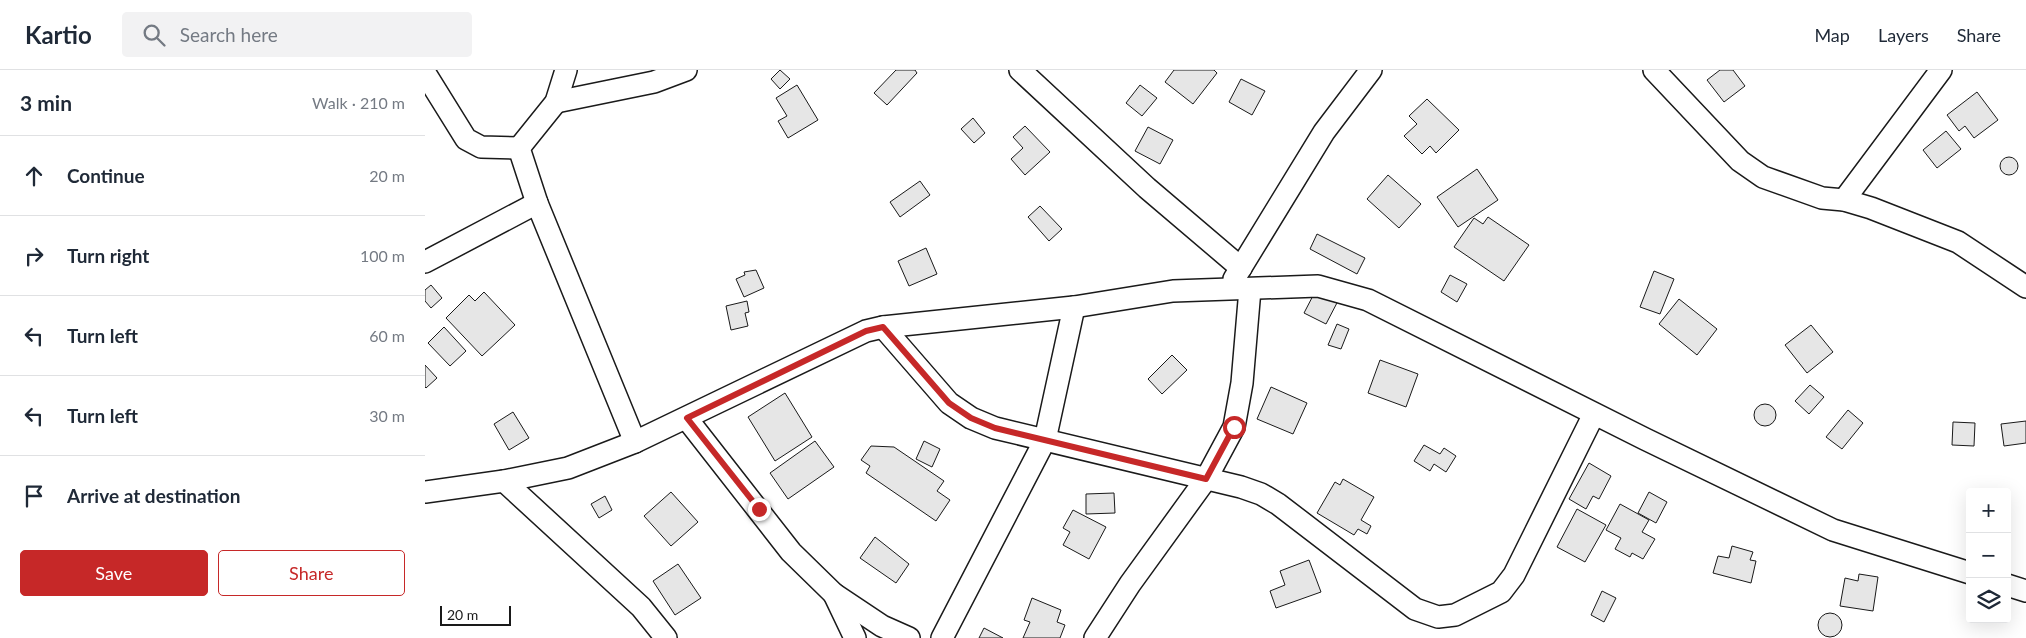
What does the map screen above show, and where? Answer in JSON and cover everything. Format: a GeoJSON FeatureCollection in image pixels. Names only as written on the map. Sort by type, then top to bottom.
{"type":"FeatureCollection","features":[{"type":"Feature","properties":{"kind":"street"},"geometry":{"type":"LineString","coordinates":[[519,148],[556,102],[566,70]]}},
{"type":"Feature","properties":{"kind":"street"},"geometry":{"type":"LineString","coordinates":[[556,102],[654,82],[686,70]]}},
{"type":"Feature","properties":{"kind":"street"},"geometry":{"type":"LineString","coordinates":[[1020,70],[1147,188],[1241,268]]}},
{"type":"Feature","properties":{"kind":"street"},"geometry":{"type":"LineString","coordinates":[[1227,290],[1325,132],[1371,70]]}},
{"type":"Feature","properties":{"kind":"street"},"geometry":{"type":"LineString","coordinates":[[1654,70],[1740,161],[1763,177],[1822,198],[1845,200],[1871,208],[1958,242],[2026,287]]}},
{"type":"Feature","properties":{"kind":"street"},"geometry":{"type":"LineString","coordinates":[[1845,200],[1941,70]]}},
{"type":"Feature","properties":{"kind":"street"},"geometry":{"type":"LineString","coordinates":[[425,73],[466,139],[481,147],[519,148]]}},
{"type":"Feature","properties":{"kind":"street"},"geometry":{"type":"LineString","coordinates":[[519,148],[537,203],[635,442]]}},
{"type":"Feature","properties":{"kind":"street"},"geometry":{"type":"LineString","coordinates":[[425,262],[537,203]]}},
{"type":"Feature","properties":{"kind":"street"},"geometry":{"type":"LineString","coordinates":[[426,496],[568,468],[635,442],[866,331],[883,327],[1074,307],[1173,291],[1318,286],[1368,300],[1594,414],[1833,530],[1966,572]]}},
{"type":"Feature","properties":{"kind":"street"},"geometry":{"type":"LineString","coordinates":[[1095,638],[1130,584],[1206,479],[1234,427],[1242,383],[1250,289]]}},
{"type":"Feature","properties":{"kind":"street"},"geometry":{"type":"LineString","coordinates":[[941,638],[1045,440],[1074,307]]}},
{"type":"Feature","properties":{"kind":"street"},"geometry":{"type":"LineString","coordinates":[[883,327],[949,403],[971,418],[995,428],[1261,494],[1278,504],[1415,609],[1438,617],[1455,615],[1501,592],[1514,575],[1594,414]]}},
{"type":"Feature","properties":{"kind":"street"},"geometry":{"type":"LineString","coordinates":[[687,418],[791,552],[833,594],[882,626],[909,638]]}},
{"type":"Feature","properties":{"kind":"street"},"geometry":{"type":"LineString","coordinates":[[504,481],[641,607],[666,638]]}},
{"type":"Feature","properties":{"kind":"street"},"geometry":{"type":"LineString","coordinates":[[2011,586],[2026,591]]}},
{"type":"Feature","properties":{"kind":"street"},"geometry":{"type":"LineString","coordinates":[[833,594],[855,638]]}},
{"type":"Feature","properties":{"kind":"building"},"geometry":{"type":"Polygon","coordinates":[[[780,70],[790,79],[780,89],[771,79],[780,70]]]}},
{"type":"Feature","properties":{"kind":"building"},"geometry":{"type":"Polygon","coordinates":[[[896,70],[915,70],[917,73],[887,105],[874,93],[896,70]]]}},
{"type":"Feature","properties":{"kind":"building"},"geometry":{"type":"Polygon","coordinates":[[[1174,70],[1214,70],[1217,73],[1193,104],[1165,82],[1174,70]]]}},
{"type":"Feature","properties":{"kind":"building"},"geometry":{"type":"Polygon","coordinates":[[[1720,70],[1733,70],[1745,86],[1724,102],[1707,80],[1720,70]]]}},
{"type":"Feature","properties":{"kind":"building"},"geometry":{"type":"Polygon","coordinates":[[[1241,79],[1265,91],[1252,115],[1229,102],[1241,79]]]}},
{"type":"Feature","properties":{"kind":"building"},"geometry":{"type":"Polygon","coordinates":[[[797,85],[818,120],[788,138],[778,121],[787,116],[776,98],[797,85]]]}},
{"type":"Feature","properties":{"kind":"building"},"geometry":{"type":"Polygon","coordinates":[[[1140,85],[1157,98],[1142,116],[1126,103],[1140,85]]]}},
{"type":"Feature","properties":{"kind":"building"},"geometry":{"type":"Polygon","coordinates":[[[1977,92],[1998,120],[1974,138],[1965,126],[1959,131],[1947,115],[1977,92]]]}},
{"type":"Feature","properties":{"kind":"building"},"geometry":{"type":"Polygon","coordinates":[[[1427,99],[1459,130],[1436,153],[1430,146],[1422,154],[1404,136],[1417,124],[1409,116],[1427,99]]]}},
{"type":"Feature","properties":{"kind":"building"},"geometry":{"type":"Polygon","coordinates":[[[973,118],[985,133],[974,143],[961,129],[973,118]]]}},
{"type":"Feature","properties":{"kind":"building"},"geometry":{"type":"Polygon","coordinates":[[[1025,126],[1050,152],[1025,175],[1011,159],[1023,148],[1013,137],[1025,126]]]}},
{"type":"Feature","properties":{"kind":"building"},"geometry":{"type":"Polygon","coordinates":[[[1148,127],[1173,140],[1160,164],[1135,151],[1148,127]]]}},
{"type":"Feature","properties":{"kind":"building"},"geometry":{"type":"Polygon","coordinates":[[[1946,131],[1961,149],[1937,168],[1923,150],[1946,131]]]}},
{"type":"Feature","properties":{"kind":"building"},"geometry":{"type":"Polygon","coordinates":[[[2009,157],[2015,160],[2018,166],[2015,172],[2009,175],[2003,172],[2000,166],[2003,160],[2009,157]]]}},
{"type":"Feature","properties":{"kind":"building"},"geometry":{"type":"Polygon","coordinates":[[[1477,169],[1498,200],[1458,227],[1437,197],[1477,169]]]}},
{"type":"Feature","properties":{"kind":"building"},"geometry":{"type":"Polygon","coordinates":[[[1388,175],[1421,204],[1399,228],[1367,199],[1388,175]]]}},
{"type":"Feature","properties":{"kind":"building"},"geometry":{"type":"Polygon","coordinates":[[[920,181],[930,195],[900,217],[890,202],[920,181]]]}},
{"type":"Feature","properties":{"kind":"building"},"geometry":{"type":"Polygon","coordinates":[[[1040,206],[1062,229],[1049,241],[1028,217],[1040,206]]]}},
{"type":"Feature","properties":{"kind":"building"},"geometry":{"type":"Polygon","coordinates":[[[1488,217],[1529,245],[1504,281],[1454,247],[1474,218],[1483,224],[1488,217]]]}},
{"type":"Feature","properties":{"kind":"building"},"geometry":{"type":"Polygon","coordinates":[[[1317,234],[1365,258],[1357,274],[1310,249],[1317,234]]]}},
{"type":"Feature","properties":{"kind":"building"},"geometry":{"type":"Polygon","coordinates":[[[926,248],[937,274],[909,286],[898,261],[926,248]]]}},
{"type":"Feature","properties":{"kind":"building"},"geometry":{"type":"Polygon","coordinates":[[[756,270],[764,288],[744,297],[736,279],[745,275],[744,272],[756,270]]]}},
{"type":"Feature","properties":{"kind":"building"},"geometry":{"type":"Polygon","coordinates":[[[1654,271],[1674,279],[1660,314],[1640,307],[1654,271]]]}},
{"type":"Feature","properties":{"kind":"building"},"geometry":{"type":"Polygon","coordinates":[[[1450,275],[1467,284],[1457,302],[1441,292],[1450,275]]]}},
{"type":"Feature","properties":{"kind":"building"},"geometry":{"type":"Polygon","coordinates":[[[431,285],[442,298],[431,308],[425,301],[425,290],[431,285]]]}},
{"type":"Feature","properties":{"kind":"building"},"geometry":{"type":"Polygon","coordinates":[[[1317,288],[1339,299],[1326,324],[1304,313],[1317,288]]]}},
{"type":"Feature","properties":{"kind":"building"},"geometry":{"type":"Polygon","coordinates":[[[484,292],[515,325],[482,356],[446,318],[469,295],[475,301],[484,292]]]}},
{"type":"Feature","properties":{"kind":"building"},"geometry":{"type":"Polygon","coordinates":[[[1679,299],[1717,329],[1697,355],[1659,324],[1679,299]]]}},
{"type":"Feature","properties":{"kind":"building"},"geometry":{"type":"Polygon","coordinates":[[[747,301],[749,312],[745,313],[748,326],[731,330],[726,306],[747,301]]]}},
{"type":"Feature","properties":{"kind":"building"},"geometry":{"type":"Polygon","coordinates":[[[1337,324],[1349,329],[1341,349],[1328,345],[1337,324]]]}},
{"type":"Feature","properties":{"kind":"building"},"geometry":{"type":"Polygon","coordinates":[[[1811,325],[1833,352],[1807,373],[1785,345],[1811,325]]]}},
{"type":"Feature","properties":{"kind":"building"},"geometry":{"type":"Polygon","coordinates":[[[444,327],[466,351],[450,366],[428,343],[444,327]]]}},
{"type":"Feature","properties":{"kind":"building"},"geometry":{"type":"Polygon","coordinates":[[[1172,355],[1187,370],[1162,394],[1148,379],[1172,355]]]}},
{"type":"Feature","properties":{"kind":"building"},"geometry":{"type":"Polygon","coordinates":[[[1380,360],[1418,374],[1406,407],[1368,393],[1380,360]]]}},
{"type":"Feature","properties":{"kind":"building"},"geometry":{"type":"Polygon","coordinates":[[[425,365],[437,378],[426,388],[425,387],[425,365]]]}},
{"type":"Feature","properties":{"kind":"building"},"geometry":{"type":"Polygon","coordinates":[[[1810,385],[1824,397],[1809,414],[1795,401],[1810,385]]]}},
{"type":"Feature","properties":{"kind":"building"},"geometry":{"type":"Polygon","coordinates":[[[1271,387],[1307,403],[1293,434],[1257,419],[1271,387]]]}},
{"type":"Feature","properties":{"kind":"building"},"geometry":{"type":"Polygon","coordinates":[[[785,393],[812,437],[775,461],[748,417],[785,393]]]}},
{"type":"Feature","properties":{"kind":"building"},"geometry":{"type":"Polygon","coordinates":[[[1761,404],[1769,404],[1776,411],[1776,419],[1769,426],[1761,426],[1754,419],[1754,411],[1761,404]]]}},
{"type":"Feature","properties":{"kind":"building"},"geometry":{"type":"Polygon","coordinates":[[[1848,410],[1863,423],[1842,449],[1826,437],[1848,410]]]}},
{"type":"Feature","properties":{"kind":"building"},"geometry":{"type":"Polygon","coordinates":[[[513,412],[529,438],[509,450],[494,424],[513,412]]]}},
{"type":"Feature","properties":{"kind":"building"},"geometry":{"type":"Polygon","coordinates":[[[2026,421],[2026,443],[2004,446],[2001,424],[2026,421]]]}},
{"type":"Feature","properties":{"kind":"building"},"geometry":{"type":"Polygon","coordinates":[[[1953,422],[1975,423],[1974,446],[1952,445],[1953,422]]]}},
{"type":"Feature","properties":{"kind":"building"},"geometry":{"type":"Polygon","coordinates":[[[815,441],[834,467],[788,499],[770,473],[815,441]]]}},
{"type":"Feature","properties":{"kind":"building"},"geometry":{"type":"Polygon","coordinates":[[[924,441],[940,449],[932,467],[916,459],[924,441]]]}},
{"type":"Feature","properties":{"kind":"building"},"geometry":{"type":"Polygon","coordinates":[[[1424,445],[1440,454],[1444,448],[1456,456],[1446,472],[1434,464],[1430,471],[1414,461],[1424,445]]]}},
{"type":"Feature","properties":{"kind":"building"},"geometry":{"type":"Polygon","coordinates":[[[871,446],[894,447],[944,481],[937,491],[950,500],[936,521],[866,473],[870,466],[861,460],[871,446]]]}},
{"type":"Feature","properties":{"kind":"building"},"geometry":{"type":"Polygon","coordinates":[[[1589,463],[1611,476],[1599,499],[1593,496],[1586,509],[1569,499],[1589,463]]]}},
{"type":"Feature","properties":{"kind":"building"},"geometry":{"type":"Polygon","coordinates":[[[1343,479],[1374,497],[1361,520],[1371,526],[1367,534],[1358,529],[1354,535],[1317,513],[1335,482],[1340,485],[1343,479]]]}},
{"type":"Feature","properties":{"kind":"building"},"geometry":{"type":"Polygon","coordinates":[[[671,492],[698,522],[671,546],[644,516],[671,492]]]}},
{"type":"Feature","properties":{"kind":"building"},"geometry":{"type":"Polygon","coordinates":[[[1649,492],[1667,502],[1656,523],[1638,513],[1649,492]]]}},
{"type":"Feature","properties":{"kind":"building"},"geometry":{"type":"Polygon","coordinates":[[[1114,493],[1115,513],[1086,514],[1086,494],[1114,493]]]}},
{"type":"Feature","properties":{"kind":"building"},"geometry":{"type":"Polygon","coordinates":[[[605,496],[612,510],[599,518],[591,504],[605,496]]]}},
{"type":"Feature","properties":{"kind":"building"},"geometry":{"type":"Polygon","coordinates":[[[1620,504],[1649,520],[1642,532],[1655,539],[1643,559],[1632,553],[1630,557],[1615,549],[1621,538],[1606,530],[1620,504]]]}},
{"type":"Feature","properties":{"kind":"building"},"geometry":{"type":"Polygon","coordinates":[[[1577,509],[1606,525],[1585,562],[1557,547],[1577,509]]]}},
{"type":"Feature","properties":{"kind":"building"},"geometry":{"type":"Polygon","coordinates":[[[1073,510],[1106,527],[1089,559],[1063,545],[1070,532],[1063,528],[1073,510]]]}},
{"type":"Feature","properties":{"kind":"building"},"geometry":{"type":"Polygon","coordinates":[[[875,537],[909,564],[896,583],[860,558],[875,537]]]}},
{"type":"Feature","properties":{"kind":"building"},"geometry":{"type":"Polygon","coordinates":[[[1732,546],[1753,552],[1750,560],[1756,561],[1751,583],[1713,573],[1718,556],[1729,558],[1732,546]]]}},
{"type":"Feature","properties":{"kind":"building"},"geometry":{"type":"Polygon","coordinates":[[[1309,560],[1321,592],[1276,608],[1270,591],[1285,585],[1280,571],[1309,560]]]}},
{"type":"Feature","properties":{"kind":"building"},"geometry":{"type":"Polygon","coordinates":[[[678,564],[701,598],[675,615],[653,581],[678,564]]]}},
{"type":"Feature","properties":{"kind":"building"},"geometry":{"type":"Polygon","coordinates":[[[1859,574],[1878,577],[1873,611],[1840,606],[1845,578],[1858,581],[1859,574]]]}},
{"type":"Feature","properties":{"kind":"building"},"geometry":{"type":"Polygon","coordinates":[[[1602,591],[1616,598],[1604,622],[1591,615],[1602,591]]]}},
{"type":"Feature","properties":{"kind":"building"},"geometry":{"type":"Polygon","coordinates":[[[1032,598],[1061,610],[1057,622],[1065,625],[1060,638],[1023,638],[1030,622],[1024,620],[1032,598]]]}},
{"type":"Feature","properties":{"kind":"building"},"geometry":{"type":"Polygon","coordinates":[[[1830,613],[1835,614],[1841,620],[1841,630],[1835,636],[1830,637],[1825,636],[1819,630],[1818,625],[1819,620],[1825,614],[1830,613]]]}},
{"type":"Feature","properties":{"kind":"building"},"geometry":{"type":"Polygon","coordinates":[[[984,628],[1003,638],[979,638],[984,628]]]}},
{"type":"Feature","properties":{"kind":"route"},"geometry":{"type":"LineString","coordinates":[[759,509],[687,418],[866,331],[883,327],[949,403],[971,418],[995,428],[1206,479],[1225,447],[1234,427]]}}]}
